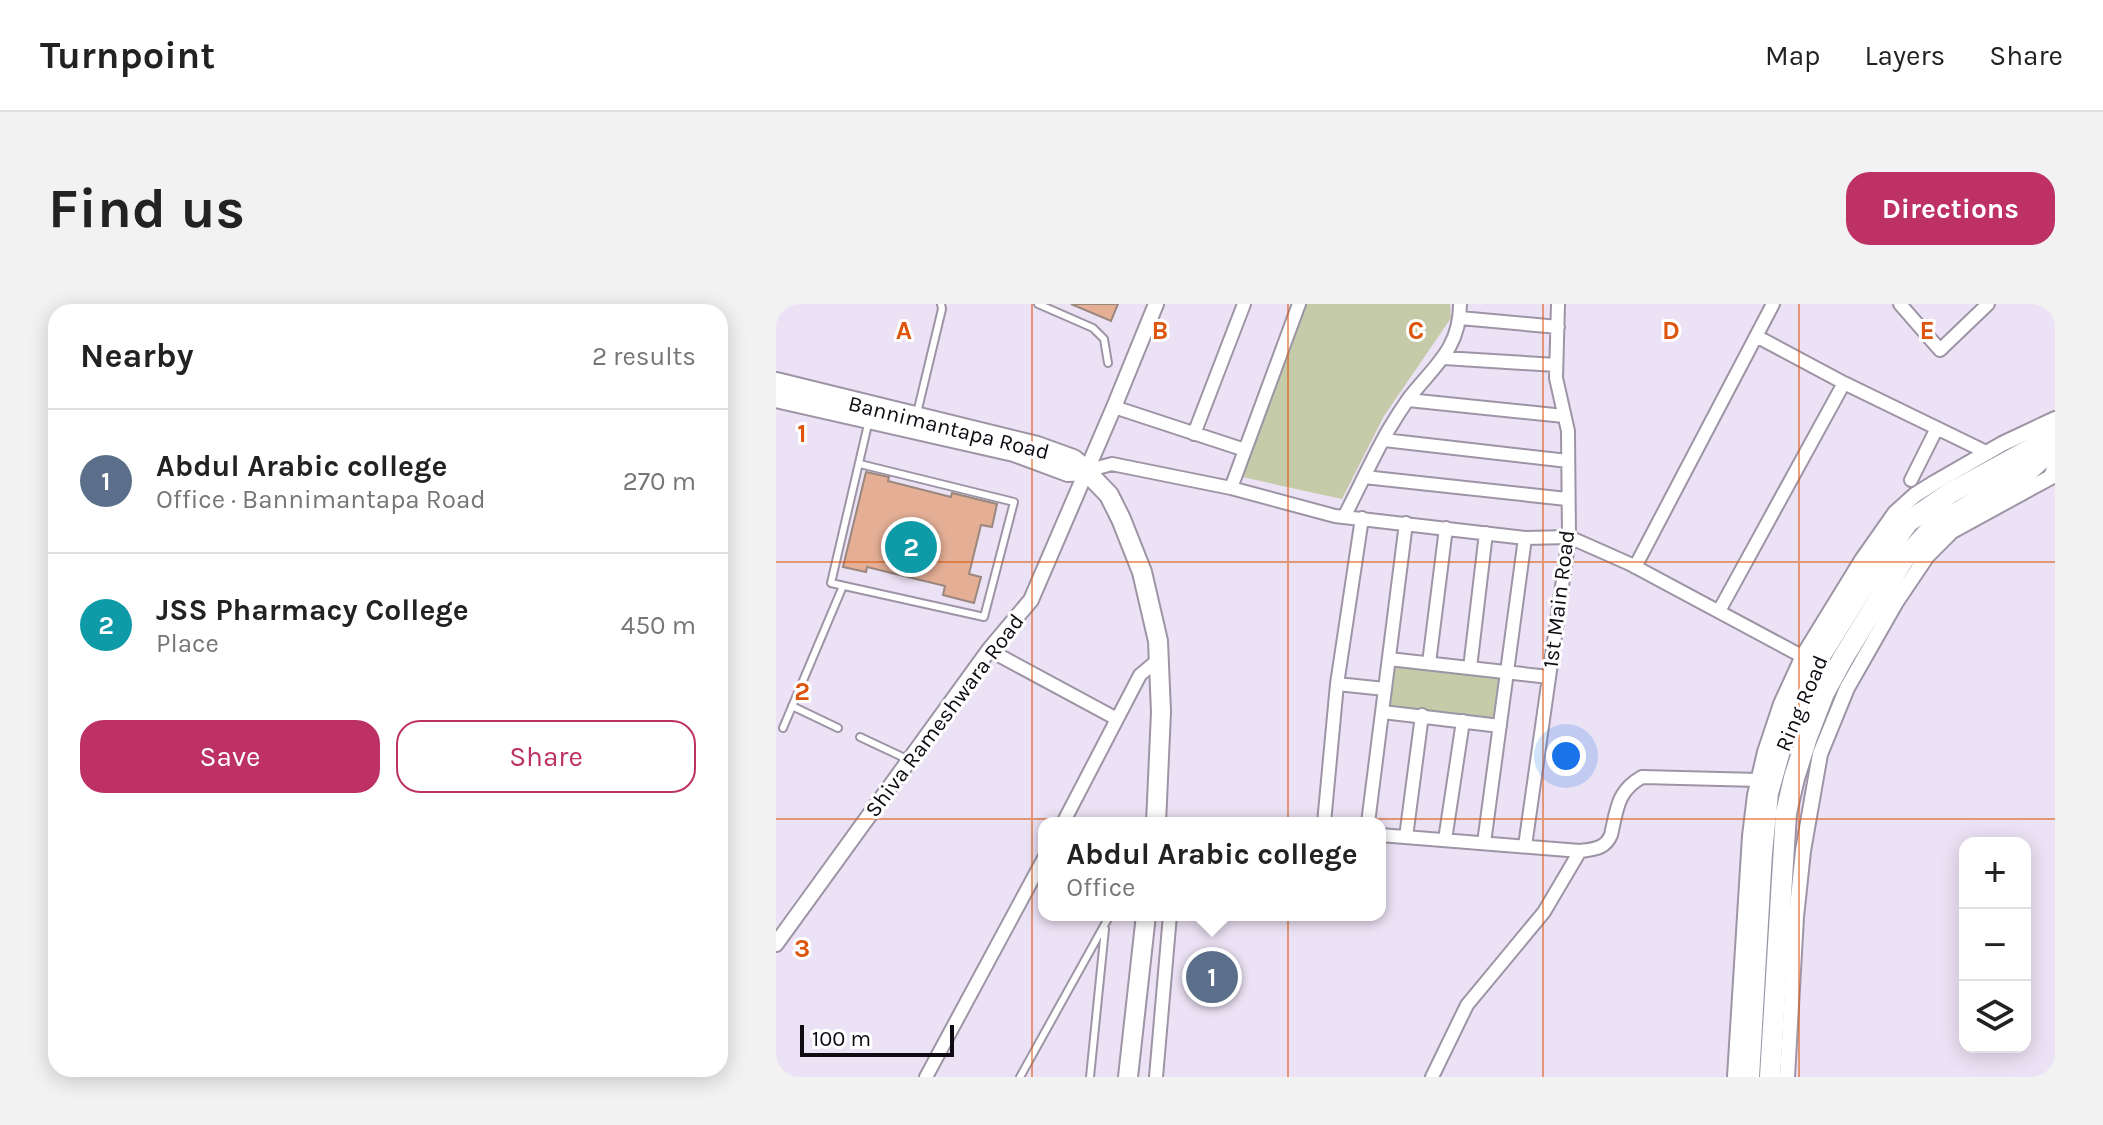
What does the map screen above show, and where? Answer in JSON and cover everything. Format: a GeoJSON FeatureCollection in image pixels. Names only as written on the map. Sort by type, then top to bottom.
{"type":"FeatureCollection","features":[{"type":"Feature","properties":{"kind":"highway","name":"Bannimantapa Road"},"geometry":{"type":"LineString","coordinates":[[776,383],[871,413],[916,416],[1037,447],[1073,460],[1086,471]]}},
{"type":"Feature","properties":{"kind":"highway","name":"Ring Road"},"geometry":{"type":"LineString","coordinates":[[1749,1077],[1768,793],[1809,659],[1908,522],[1950,493],[2055,436]]}},
{"type":"Feature","properties":{"kind":"highway","name":"Ring Road"},"geometry":{"type":"LineString","coordinates":[[1770,1077],[1786,813],[1794,778],[1824,693],[1843,658],[1898,585],[1903,560],[1934,526],[2027,472],[2055,446]]}},
{"type":"Feature","properties":{"kind":"main road"},"geometry":{"type":"LineString","coordinates":[[776,398],[871,413],[1014,452],[1068,472],[1086,471]]}},
{"type":"Feature","properties":{"kind":"main road","name":"Bannimantapa Road"},"geometry":{"type":"LineString","coordinates":[[1086,471],[1109,495],[1121,519],[1142,572],[1158,641],[1161,712],[1156,817]]}},
{"type":"Feature","properties":{"kind":"main road"},"geometry":{"type":"LineString","coordinates":[[1128,1077],[1145,921]]}},
{"type":"Feature","properties":{"kind":"street"},"geometry":{"type":"LineString","coordinates":[[1086,471],[1156,304]]}},
{"type":"Feature","properties":{"kind":"street"},"geometry":{"type":"LineString","coordinates":[[1194,434],[1244,304]]}},
{"type":"Feature","properties":{"kind":"street"},"geometry":{"type":"LineString","coordinates":[[1231,488],[1299,304]]}},
{"type":"Feature","properties":{"kind":"street"},"geometry":{"type":"LineString","coordinates":[[1344,517],[1408,400],[1444,358],[1454,340],[1460,304]]}},
{"type":"Feature","properties":{"kind":"street","name":"1st Main Road"},"geometry":{"type":"LineString","coordinates":[[1525,846],[1569,537],[1568,431],[1556,378],[1558,304]]}},
{"type":"Feature","properties":{"kind":"street"},"geometry":{"type":"LineString","coordinates":[[1635,567],[1773,304]]}},
{"type":"Feature","properties":{"kind":"street"},"geometry":{"type":"LineString","coordinates":[[1900,304],[1940,350],[1974,309],[1988,304]]}},
{"type":"Feature","properties":{"kind":"street"},"geometry":{"type":"LineString","coordinates":[[1460,318],[1558,327]]}},
{"type":"Feature","properties":{"kind":"street"},"geometry":{"type":"LineString","coordinates":[[1756,336],[1988,453]]}},
{"type":"Feature","properties":{"kind":"street"},"geometry":{"type":"LineString","coordinates":[[1444,358],[1556,365]]}},
{"type":"Feature","properties":{"kind":"street"},"geometry":{"type":"LineString","coordinates":[[1719,611],[1844,383]]}},
{"type":"Feature","properties":{"kind":"street"},"geometry":{"type":"LineString","coordinates":[[1408,400],[1564,416]]}},
{"type":"Feature","properties":{"kind":"street"},"geometry":{"type":"LineString","coordinates":[[1114,407],[1245,450]]}},
{"type":"Feature","properties":{"kind":"street"},"geometry":{"type":"LineString","coordinates":[[1735,1077],[1750,836],[1765,752],[1781,704],[1862,560],[1895,513],[1915,495],[2038,425],[2055,419]]}},
{"type":"Feature","properties":{"kind":"street"},"geometry":{"type":"LineString","coordinates":[[1911,480],[1937,428]]}},
{"type":"Feature","properties":{"kind":"street"},"geometry":{"type":"LineString","coordinates":[[1384,440],[1568,461]]}},
{"type":"Feature","properties":{"kind":"street"},"geometry":{"type":"LineString","coordinates":[[1086,471],[1112,464],[1231,488],[1344,517],[1525,538],[1569,537],[1635,567],[1809,659]]}},
{"type":"Feature","properties":{"kind":"street"},"geometry":{"type":"LineString","coordinates":[[1787,1077],[1803,851],[1820,754],[1847,688],[1898,585],[1952,531],[2051,477],[2055,466]]}},
{"type":"Feature","properties":{"kind":"street","name":"Shiva Rameshwara Road"},"geometry":{"type":"LineString","coordinates":[[776,944],[989,650],[1031,600],[1086,471]]}},
{"type":"Feature","properties":{"kind":"street"},"geometry":{"type":"LineString","coordinates":[[1364,477],[1567,499]]}},
{"type":"Feature","properties":{"kind":"street"},"geometry":{"type":"LineString","coordinates":[[1325,817],[1337,684],[1362,518]]}},
{"type":"Feature","properties":{"kind":"street"},"geometry":{"type":"LineString","coordinates":[[1369,817],[1406,523]]}},
{"type":"Feature","properties":{"kind":"street"},"geometry":{"type":"LineString","coordinates":[[1429,663],[1446,528]]}},
{"type":"Feature","properties":{"kind":"street"},"geometry":{"type":"LineString","coordinates":[[1470,668],[1486,533]]}},
{"type":"Feature","properties":{"kind":"street"},"geometry":{"type":"LineString","coordinates":[[1484,843],[1525,538]]}},
{"type":"Feature","properties":{"kind":"street"},"geometry":{"type":"LineString","coordinates":[[989,650],[1117,719]]}},
{"type":"Feature","properties":{"kind":"street"},"geometry":{"type":"LineString","coordinates":[[1066,817],[1140,675],[1159,659]]}},
{"type":"Feature","properties":{"kind":"street"},"geometry":{"type":"LineString","coordinates":[[1389,659],[1549,677]]}},
{"type":"Feature","properties":{"kind":"street"},"geometry":{"type":"LineString","coordinates":[[1337,684],[1385,689]]}},
{"type":"Feature","properties":{"kind":"street"},"geometry":{"type":"LineString","coordinates":[[1383,712],[1500,726]]}},
{"type":"Feature","properties":{"kind":"street"},"geometry":{"type":"LineString","coordinates":[[1406,837],[1422,715]]}},
{"type":"Feature","properties":{"kind":"street"},"geometry":{"type":"LineString","coordinates":[[1445,840],[1463,721]]}},
{"type":"Feature","properties":{"kind":"street"},"geometry":{"type":"LineString","coordinates":[[1386,835],[1580,851],[1601,848],[1611,835],[1620,796],[1642,777],[1759,780]]}},
{"type":"Feature","properties":{"kind":"street"},"geometry":{"type":"LineString","coordinates":[[1432,1077],[1467,1005],[1544,912],[1580,851]]}},
{"type":"Feature","properties":{"kind":"street"},"geometry":{"type":"LineString","coordinates":[[926,1077],[1038,869]]}},
{"type":"Feature","properties":{"kind":"street"},"geometry":{"type":"LineString","coordinates":[[1156,1077],[1169,921]]}},
{"type":"Feature","properties":{"kind":"lane"},"geometry":{"type":"LineString","coordinates":[[1038,304],[1093,328],[1104,339],[1108,363]]}},
{"type":"Feature","properties":{"kind":"lane"},"geometry":{"type":"LineString","coordinates":[[916,416],[943,306]]}},
{"type":"Feature","properties":{"kind":"lane"},"geometry":{"type":"LineString","coordinates":[[860,464],[1014,502],[984,617],[831,583],[871,413]]}},
{"type":"Feature","properties":{"kind":"lane"},"geometry":{"type":"LineString","coordinates":[[783,728],[843,586]]}},
{"type":"Feature","properties":{"kind":"lane"},"geometry":{"type":"LineString","coordinates":[[792,706],[838,728]]}},
{"type":"Feature","properties":{"kind":"lane"},"geometry":{"type":"LineString","coordinates":[[860,737],[909,760]]}},
{"type":"Feature","properties":{"kind":"lane"},"geometry":{"type":"LineString","coordinates":[[1020,1077],[1107,921]]}},
{"type":"Feature","properties":{"kind":"lane"},"geometry":{"type":"LineString","coordinates":[[1090,1077],[1105,926]]}},
{"type":"Feature","properties":{"kind":"green space"},"geometry":{"type":"Polygon","coordinates":[[[1306,304],[1450,304],[1451,318],[1384,416],[1342,499],[1242,477],[1306,304]]]}},
{"type":"Feature","properties":{"kind":"green space"},"geometry":{"type":"Polygon","coordinates":[[[1392,664],[1501,677],[1496,721],[1387,708],[1392,664]]]}},
{"type":"Feature","properties":{"kind":"building"},"geometry":{"type":"Polygon","coordinates":[[[1071,304],[1118,304],[1111,321],[1071,304]]]}},
{"type":"Feature","properties":{"kind":"building"},"geometry":{"type":"Polygon","coordinates":[[[866,472],[889,477],[888,481],[951,497],[952,493],[997,504],[992,527],[981,525],[969,574],[981,577],[974,603],[943,595],[945,586],[867,567],[866,572],[843,567],[866,472]]]}},
{"type":"Feature","properties":{"kind":"place","name":"JSS Pharmacy College"},"geometry":{"type":"Point","coordinates":[911,547]}},
{"type":"Feature","properties":{"kind":"place","name":"Abdul Arabic college"},"geometry":{"type":"Point","coordinates":[1212,977]}}]}
